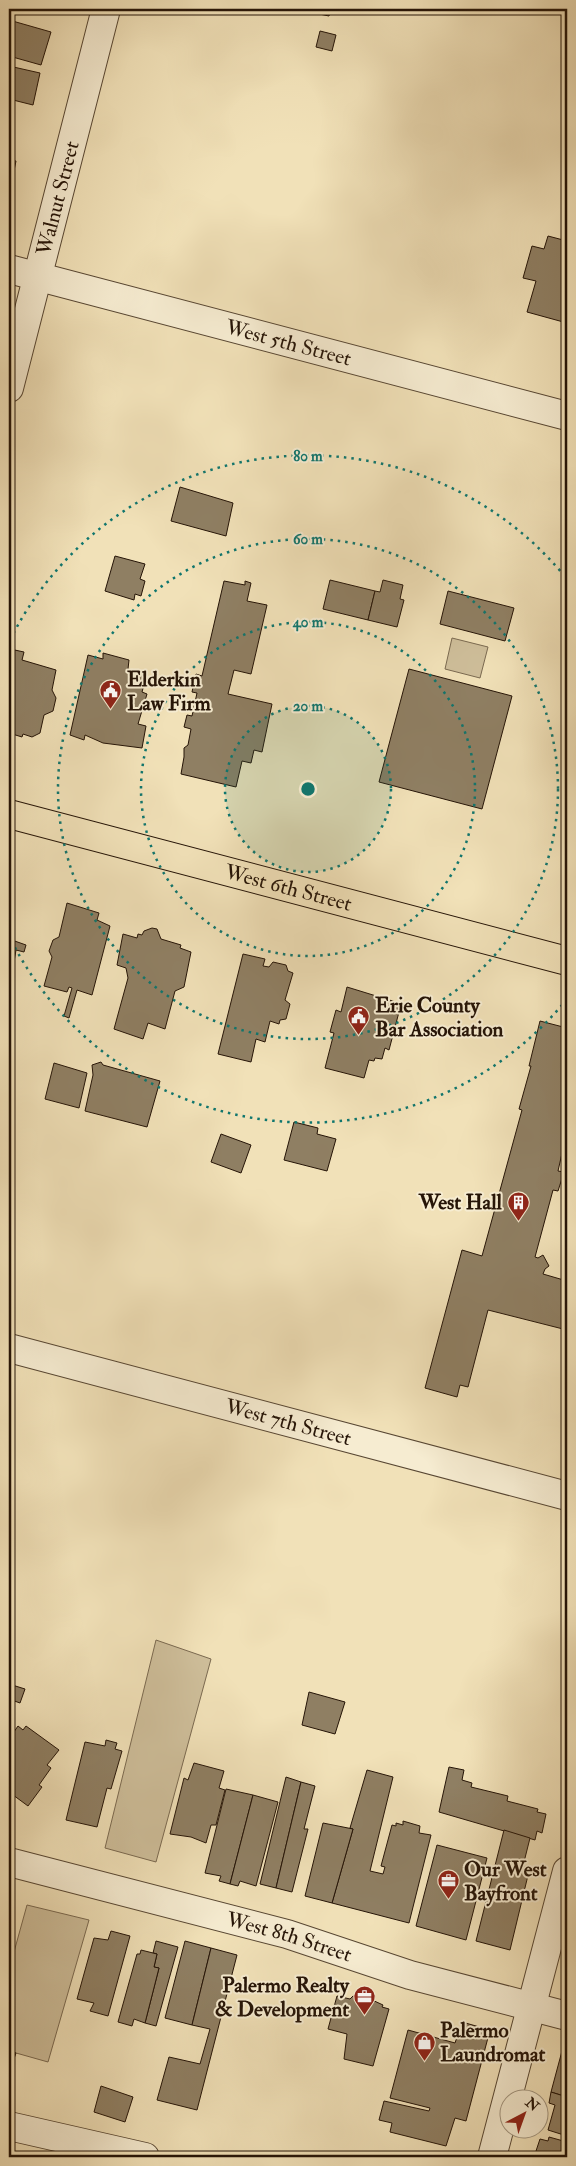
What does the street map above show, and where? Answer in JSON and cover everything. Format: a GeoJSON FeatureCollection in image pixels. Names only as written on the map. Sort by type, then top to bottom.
{"type":"FeatureCollection","features":[{"type":"Feature","properties":{"kind":"main road","name":"West 6th Street"},"geometry":{"type":"LineString","coordinates":[[9,814],[567,961]]}},
{"type":"Feature","properties":{"kind":"street","name":"Walnut Street"},"geometry":{"type":"LineString","coordinates":[[9,388],[106,9]]}},
{"type":"Feature","properties":{"kind":"street","name":"West 5th Street"},"geometry":{"type":"LineString","coordinates":[[9,269],[567,416]]}},
{"type":"Feature","properties":{"kind":"street","name":"West 7th Street"},"geometry":{"type":"LineString","coordinates":[[9,1348],[567,1496]]}},
{"type":"Feature","properties":{"kind":"street","name":"West 8th Street"},"geometry":{"type":"LineString","coordinates":[[9,1862],[287,1934],[410,1975],[567,2016]]}},
{"type":"Feature","properties":{"kind":"street"},"geometry":{"type":"LineString","coordinates":[[492,2157],[567,1871]]}},
{"type":"Feature","properties":{"kind":"street"},"geometry":{"type":"LineString","coordinates":[[9,2126],[145,2157]]}},
{"type":"Feature","properties":{"kind":"shaded area"},"geometry":{"type":"Polygon","coordinates":[[[452,638],[488,647],[480,678],[445,669],[452,638]]]}},
{"type":"Feature","properties":{"kind":"shaded area"},"geometry":{"type":"Polygon","coordinates":[[[156,1640],[211,1659],[156,1862],[105,1848],[156,1640]]]}},
{"type":"Feature","properties":{"kind":"shaded area"},"geometry":{"type":"Polygon","coordinates":[[[27,1905],[89,1920],[48,2062],[9,2051],[9,1970],[27,1905]]]}},
{"type":"Feature","properties":{"kind":"building"},"geometry":{"type":"Polygon","coordinates":[[[295,9],[331,9],[329,16],[295,9]]]}},
{"type":"Feature","properties":{"kind":"building"},"geometry":{"type":"Polygon","coordinates":[[[9,20],[51,32],[41,65],[9,56],[9,20]]]}},
{"type":"Feature","properties":{"kind":"building"},"geometry":{"type":"Polygon","coordinates":[[[320,31],[336,35],[332,51],[316,47],[320,31]]]}},
{"type":"Feature","properties":{"kind":"building"},"geometry":{"type":"Polygon","coordinates":[[[9,66],[40,73],[33,105],[9,99],[9,66]]]}},
{"type":"Feature","properties":{"kind":"building"},"geometry":{"type":"Polygon","coordinates":[[[9,160],[16,161],[9,195],[9,160]]]}},
{"type":"Feature","properties":{"kind":"building"},"geometry":{"type":"Polygon","coordinates":[[[548,236],[567,241],[567,323],[527,312],[536,281],[523,278],[532,246],[544,249],[548,236]]]}},
{"type":"Feature","properties":{"kind":"building"},"geometry":{"type":"Polygon","coordinates":[[[180,487],[233,503],[226,536],[171,521],[180,487]]]}},
{"type":"Feature","properties":{"kind":"building"},"geometry":{"type":"Polygon","coordinates":[[[115,556],[145,564],[140,579],[145,581],[141,596],[135,594],[134,600],[105,591],[115,556]]]}},
{"type":"Feature","properties":{"kind":"building"},"geometry":{"type":"Polygon","coordinates":[[[330,580],[375,591],[368,620],[323,609],[330,580]]]}},
{"type":"Feature","properties":{"kind":"building"},"geometry":{"type":"Polygon","coordinates":[[[383,580],[403,585],[400,599],[404,600],[397,627],[368,620],[375,591],[380,592],[383,580]]]}},
{"type":"Feature","properties":{"kind":"building"},"geometry":{"type":"Polygon","coordinates":[[[224,581],[245,585],[245,581],[251,583],[247,601],[267,605],[251,674],[234,670],[228,694],[272,704],[262,752],[254,750],[251,763],[242,761],[236,787],[181,774],[184,748],[188,745],[191,729],[184,727],[187,715],[192,716],[197,693],[192,692],[196,674],[202,676],[224,581]]]}},
{"type":"Feature","properties":{"kind":"building"},"geometry":{"type":"Polygon","coordinates":[[[448,591],[514,608],[505,641],[440,624],[448,591]]]}},
{"type":"Feature","properties":{"kind":"building"},"geometry":{"type":"Polygon","coordinates":[[[10,649],[24,652],[22,660],[56,670],[52,690],[56,698],[53,711],[44,715],[40,733],[32,737],[23,734],[22,737],[9,733],[10,649]]]}},
{"type":"Feature","properties":{"kind":"building"},"geometry":{"type":"Polygon","coordinates":[[[103,653],[129,660],[128,669],[147,674],[142,692],[147,694],[138,724],[146,726],[142,748],[103,743],[85,735],[84,740],[70,735],[88,655],[103,659],[103,653]]]}},
{"type":"Feature","properties":{"kind":"building"},"geometry":{"type":"Polygon","coordinates":[[[409,669],[512,696],[482,809],[379,782],[409,669]]]}},
{"type":"Feature","properties":{"kind":"building"},"geometry":{"type":"Polygon","coordinates":[[[67,903],[99,913],[97,920],[110,926],[92,995],[77,990],[69,1018],[64,1016],[72,988],[69,987],[67,992],[44,986],[52,957],[49,951],[53,940],[59,937],[67,903]]]}},
{"type":"Feature","properties":{"kind":"building"},"geometry":{"type":"Polygon","coordinates":[[[152,928],[157,929],[161,939],[181,945],[180,948],[191,952],[184,987],[175,991],[165,1029],[148,1023],[143,1039],[114,1029],[128,978],[126,968],[117,965],[123,934],[137,938],[138,934],[142,935],[144,931],[152,928]]]}},
{"type":"Feature","properties":{"kind":"building"},"geometry":{"type":"Polygon","coordinates":[[[9,939],[26,945],[24,952],[16,950],[13,968],[9,966],[9,939]]]}},
{"type":"Feature","properties":{"kind":"building"},"geometry":{"type":"Polygon","coordinates":[[[243,954],[265,959],[263,966],[269,967],[273,962],[286,965],[288,971],[293,973],[285,1000],[290,1004],[286,1019],[280,1020],[279,1024],[270,1021],[265,1042],[256,1039],[251,1062],[218,1054],[243,954]]]}},
{"type":"Feature","properties":{"kind":"building"},"geometry":{"type":"Polygon","coordinates":[[[347,987],[399,1003],[397,1011],[399,1012],[389,1050],[385,1048],[382,1059],[375,1058],[374,1061],[369,1060],[364,1078],[325,1068],[334,1033],[330,1032],[336,1010],[341,1012],[347,987]]]}},
{"type":"Feature","properties":{"kind":"building","name":"West Hall"},"geometry":{"type":"Polygon","coordinates":[[[540,1021],[567,1028],[567,1141],[565,1140],[558,1171],[564,1172],[558,1191],[553,1190],[535,1257],[538,1258],[543,1255],[549,1266],[543,1274],[567,1281],[567,1330],[488,1310],[468,1387],[460,1385],[457,1397],[425,1388],[462,1250],[482,1256],[522,1110],[519,1109],[531,1066],[529,1066],[540,1021]]]}},
{"type":"Feature","properties":{"kind":"building"},"geometry":{"type":"Polygon","coordinates":[[[9,1023],[14,1025],[9,1045],[9,1023]]]}},
{"type":"Feature","properties":{"kind":"building"},"geometry":{"type":"Polygon","coordinates":[[[101,1062],[103,1065],[160,1081],[147,1127],[85,1111],[93,1075],[92,1065],[101,1062]]]}},
{"type":"Feature","properties":{"kind":"building"},"geometry":{"type":"Polygon","coordinates":[[[54,1063],[87,1073],[79,1108],[45,1099],[54,1063]]]}},
{"type":"Feature","properties":{"kind":"building"},"geometry":{"type":"Polygon","coordinates":[[[294,1122],[318,1128],[317,1134],[336,1139],[327,1171],[284,1160],[294,1122]]]}},
{"type":"Feature","properties":{"kind":"building"},"geometry":{"type":"Polygon","coordinates":[[[221,1134],[251,1145],[241,1173],[211,1162],[221,1134]]]}},
{"type":"Feature","properties":{"kind":"building"},"geometry":{"type":"Polygon","coordinates":[[[9,1684],[25,1689],[20,1703],[9,1699],[9,1684]]]}},
{"type":"Feature","properties":{"kind":"building"},"geometry":{"type":"Polygon","coordinates":[[[309,1692],[345,1702],[335,1734],[302,1725],[309,1692]]]}},
{"type":"Feature","properties":{"kind":"building"},"geometry":{"type":"Polygon","coordinates":[[[18,1726],[23,1730],[26,1726],[59,1750],[47,1765],[51,1768],[39,1785],[42,1787],[28,1806],[9,1792],[9,1739],[18,1726]]]}},
{"type":"Feature","properties":{"kind":"building"},"geometry":{"type":"Polygon","coordinates":[[[106,1740],[117,1743],[115,1749],[122,1751],[111,1789],[107,1788],[97,1827],[66,1820],[85,1742],[105,1746],[106,1740]]]}},
{"type":"Feature","properties":{"kind":"building"},"geometry":{"type":"Polygon","coordinates":[[[194,1763],[224,1771],[219,1788],[225,1790],[216,1825],[211,1825],[206,1843],[191,1837],[170,1834],[184,1778],[188,1780],[194,1763]]]}},
{"type":"Feature","properties":{"kind":"building"},"geometry":{"type":"Polygon","coordinates":[[[449,1767],[464,1770],[462,1780],[472,1783],[471,1787],[508,1796],[507,1801],[538,1809],[537,1812],[546,1814],[542,1833],[537,1831],[535,1840],[439,1812],[449,1767]]]}},
{"type":"Feature","properties":{"kind":"building"},"geometry":{"type":"Polygon","coordinates":[[[367,1770],[393,1777],[370,1871],[383,1874],[385,1867],[381,1866],[392,1825],[396,1826],[396,1823],[403,1825],[403,1821],[420,1826],[419,1833],[431,1835],[409,1923],[332,1903],[353,1829],[350,1828],[367,1770]]]}},
{"type":"Feature","properties":{"kind":"building"},"geometry":{"type":"Polygon","coordinates":[[[286,1777],[301,1782],[276,1888],[260,1884],[286,1777]]]}},
{"type":"Feature","properties":{"kind":"building"},"geometry":{"type":"Polygon","coordinates":[[[301,1782],[315,1786],[304,1829],[308,1829],[292,1892],[276,1888],[301,1782]]]}},
{"type":"Feature","properties":{"kind":"building"},"geometry":{"type":"Polygon","coordinates":[[[226,1789],[253,1795],[230,1884],[219,1881],[221,1876],[205,1873],[226,1789]]]}},
{"type":"Feature","properties":{"kind":"building"},"geometry":{"type":"Polygon","coordinates":[[[253,1795],[278,1802],[256,1886],[240,1881],[238,1886],[230,1884],[253,1795]]]}},
{"type":"Feature","properties":{"kind":"building"},"geometry":{"type":"Polygon","coordinates":[[[323,1823],[353,1829],[332,1903],[305,1896],[323,1823]]]}},
{"type":"Feature","properties":{"kind":"building"},"geometry":{"type":"Polygon","coordinates":[[[504,1830],[530,1838],[523,1866],[530,1867],[510,1950],[476,1941],[504,1830]]]}},
{"type":"Feature","properties":{"kind":"building"},"geometry":{"type":"Polygon","coordinates":[[[437,1845],[487,1858],[466,1940],[416,1926],[437,1845]]]}},
{"type":"Feature","properties":{"kind":"building"},"geometry":{"type":"Polygon","coordinates":[[[9,1900],[14,1902],[9,1928],[9,1900]]]}},
{"type":"Feature","properties":{"kind":"building"},"geometry":{"type":"Polygon","coordinates":[[[111,1931],[130,1936],[108,2016],[90,2011],[94,2003],[77,1999],[94,1938],[108,1940],[111,1931]]]}},
{"type":"Feature","properties":{"kind":"building"},"geometry":{"type":"Polygon","coordinates":[[[156,1941],[178,1947],[156,2026],[145,2023],[159,1968],[154,1967],[157,1954],[153,1953],[156,1941]]]}},
{"type":"Feature","properties":{"kind":"building"},"geometry":{"type":"Polygon","coordinates":[[[185,1941],[211,1948],[192,2025],[165,2018],[185,1941]]]}},
{"type":"Feature","properties":{"kind":"building"},"geometry":{"type":"Polygon","coordinates":[[[211,1948],[237,1955],[197,2110],[157,2100],[169,2057],[200,2064],[210,2029],[192,2025],[211,1948]]]}},
{"type":"Feature","properties":{"kind":"building"},"geometry":{"type":"Polygon","coordinates":[[[141,1950],[157,1954],[154,1967],[159,1968],[145,2023],[134,2019],[132,2026],[118,2022],[137,1954],[140,1954],[141,1950]]]}},
{"type":"Feature","properties":{"kind":"building"},"geometry":{"type":"Polygon","coordinates":[[[337,1996],[350,1999],[353,1996],[370,1999],[389,2009],[373,2066],[344,2059],[347,2034],[328,2029],[337,1996]]]}},
{"type":"Feature","properties":{"kind":"building"},"geometry":{"type":"Polygon","coordinates":[[[462,2022],[490,2030],[466,2121],[455,2118],[446,2146],[390,2132],[392,2123],[379,2120],[384,2101],[429,2111],[430,2108],[390,2098],[408,2030],[455,2043],[462,2022]]]}},
{"type":"Feature","properties":{"kind":"building"},"geometry":{"type":"Polygon","coordinates":[[[9,2051],[16,2053],[9,2073],[9,2051]]]}},
{"type":"Feature","properties":{"kind":"building"},"geometry":{"type":"Polygon","coordinates":[[[562,2051],[567,2052],[567,2097],[551,2092],[562,2051]]]}},
{"type":"Feature","properties":{"kind":"building"},"geometry":{"type":"Polygon","coordinates":[[[101,2086],[133,2097],[125,2122],[94,2112],[101,2086]]]}},
{"type":"Feature","properties":{"kind":"building"},"geometry":{"type":"Polygon","coordinates":[[[551,2092],[567,2097],[567,2136],[548,2130],[555,2105],[549,2103],[551,2092]]]}},
{"type":"Feature","properties":{"kind":"building"},"geometry":{"type":"Polygon","coordinates":[[[549,2137],[567,2142],[567,2157],[534,2157],[540,2139],[548,2141],[549,2137]]]}},
{"type":"Feature","properties":{"kind":"place","name":"Elderkin Law Firm"},"geometry":{"type":"Point","coordinates":[111,710]}},
{"type":"Feature","properties":{"kind":"place","name":"Erie County Bar Association"},"geometry":{"type":"Point","coordinates":[359,1036]}},
{"type":"Feature","properties":{"kind":"place","name":"West Hall"},"geometry":{"type":"Point","coordinates":[518,1221]}},
{"type":"Feature","properties":{"kind":"place","name":"Our West Bayfront"},"geometry":{"type":"Point","coordinates":[448,1900]}},
{"type":"Feature","properties":{"kind":"place","name":"Palermo Realty & Development"},"geometry":{"type":"Point","coordinates":[365,2016]}},
{"type":"Feature","properties":{"kind":"place","name":"Palermo Laundromat"},"geometry":{"type":"Point","coordinates":[424,2061]}}]}
